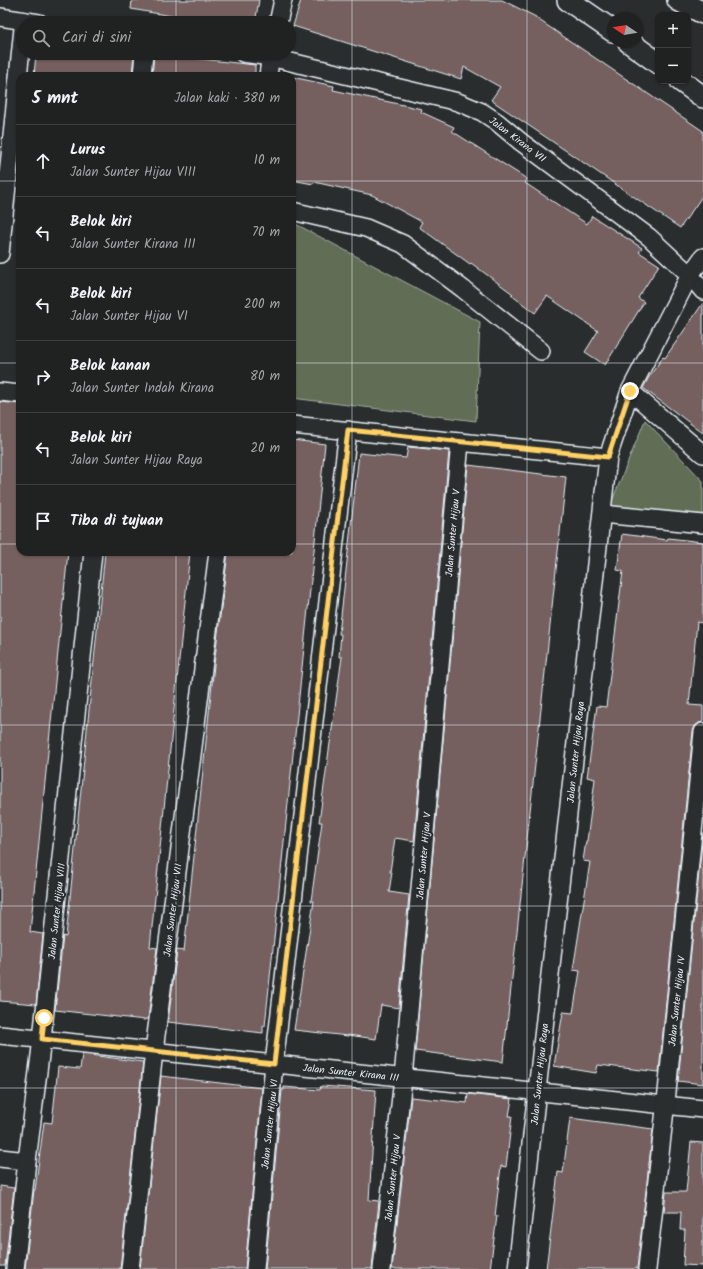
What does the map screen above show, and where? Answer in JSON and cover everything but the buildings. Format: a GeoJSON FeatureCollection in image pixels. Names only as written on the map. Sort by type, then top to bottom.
{"type":"FeatureCollection","features":[{"type":"Feature","properties":{"kind":"street"},"geometry":{"type":"LineString","coordinates":[[280,16],[283,0]]}},
{"type":"Feature","properties":{"kind":"street"},"geometry":{"type":"LineString","coordinates":[[568,0],[607,27]]}},
{"type":"Feature","properties":{"kind":"street"},"geometry":{"type":"LineString","coordinates":[[678,0],[703,13]]}},
{"type":"Feature","properties":{"kind":"street"},"geometry":{"type":"LineString","coordinates":[[0,17],[16,21]]}},
{"type":"Feature","properties":{"kind":"street"},"geometry":{"type":"LineString","coordinates":[[637,48],[655,61]]}},
{"type":"Feature","properties":{"kind":"street"},"geometry":{"type":"LineString","coordinates":[[21,72],[23,60]]}},
{"type":"Feature","properties":{"kind":"street"},"geometry":{"type":"LineString","coordinates":[[142,72],[143,60]]}},
{"type":"Feature","properties":{"kind":"street"},"geometry":{"type":"LineString","coordinates":[[269,72],[270,60]]}},
{"type":"Feature","properties":{"kind":"street","name":"Jalan Kirana VII"},"geometry":{"type":"LineString","coordinates":[[291,60],[458,102],[482,112],[649,237],[690,275],[703,291]]}},
{"type":"Feature","properties":{"kind":"street"},"geometry":{"type":"LineString","coordinates":[[685,84],[703,97]]}},
{"type":"Feature","properties":{"kind":"street"},"geometry":{"type":"LineString","coordinates":[[0,254],[16,118]]}},
{"type":"Feature","properties":{"kind":"street"},"geometry":{"type":"LineString","coordinates":[[296,212],[366,228],[403,244],[463,289],[541,351]]}},
{"type":"Feature","properties":{"kind":"street","name":"Jalan Sunter Hijau Raya"},"geometry":{"type":"LineString","coordinates":[[517,1269],[608,457],[630,391],[690,275],[703,257]]}},
{"type":"Feature","properties":{"kind":"street"},"geometry":{"type":"LineString","coordinates":[[630,391],[703,454]]}},
{"type":"Feature","properties":{"kind":"street"},"geometry":{"type":"LineString","coordinates":[[0,392],[16,394]]}},
{"type":"Feature","properties":{"kind":"street"},"geometry":{"type":"LineString","coordinates":[[296,425],[608,457]]}},
{"type":"Feature","properties":{"kind":"street","name":"Jalan Sunter Hijau VI"},"geometry":{"type":"LineString","coordinates":[[255,1269],[274,1064],[348,430]]}},
{"type":"Feature","properties":{"kind":"street","name":"Jalan Sunter Hijau V"},"geometry":{"type":"LineString","coordinates":[[382,1269],[404,1078],[460,442]]}},
{"type":"Feature","properties":{"kind":"street"},"geometry":{"type":"LineString","coordinates":[[602,514],[703,524]]}},
{"type":"Feature","properties":{"kind":"street","name":"Jalan Sunter Hijau VIII"},"geometry":{"type":"LineString","coordinates":[[15,1269],[26,1161],[42,1039],[92,556]]}},
{"type":"Feature","properties":{"kind":"street","name":"Jalan Sunter Hijau VII"},"geometry":{"type":"LineString","coordinates":[[130,1269],[154,1051],[217,556]]}},
{"type":"Feature","properties":{"kind":"street","name":"Jalan Sunter Hijau IV"},"geometry":{"type":"LineString","coordinates":[[647,1269],[703,732]]}},
{"type":"Feature","properties":{"kind":"street","name":"Jalan Sunter Kirana III"},"geometry":{"type":"LineString","coordinates":[[0,1035],[703,1110]]}},
{"type":"Feature","properties":{"kind":"street"},"geometry":{"type":"LineString","coordinates":[[0,1158],[26,1161]]}},
{"type":"Feature","properties":{"kind":"green space"},"geometry":{"type":"Polygon","coordinates":[[[296,224],[480,322],[476,421],[296,398],[296,224]]]}},
{"type":"Feature","properties":{"kind":"green space"},"geometry":{"type":"Polygon","coordinates":[[[645,420],[703,481],[703,516],[610,506],[645,420]]]}},
{"type":"Feature","properties":{"kind":"route"},"geometry":{"type":"LineString","coordinates":[[44,1018],[42,1039],[274,1064],[348,430],[608,457],[630,391]]}}]}
